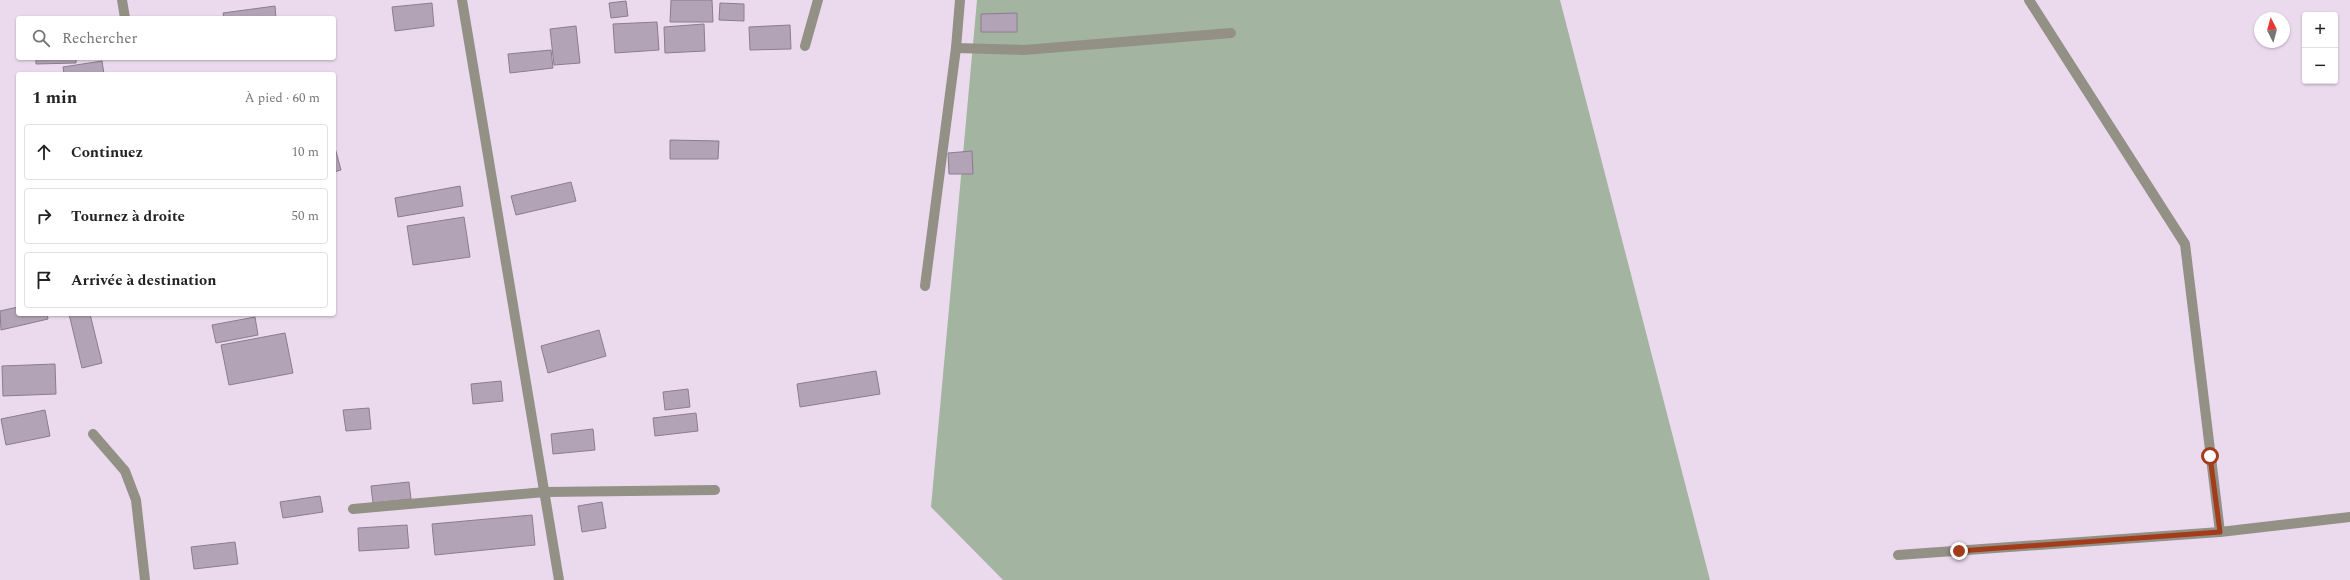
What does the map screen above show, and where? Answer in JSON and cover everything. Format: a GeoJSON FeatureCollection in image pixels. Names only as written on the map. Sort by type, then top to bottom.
{"type":"FeatureCollection","features":[{"type":"Feature","properties":{"kind":"street"},"geometry":{"type":"LineString","coordinates":[[122,0],[125,16]]}},
{"type":"Feature","properties":{"kind":"street"},"geometry":{"type":"LineString","coordinates":[[462,0],[559,580]]}},
{"type":"Feature","properties":{"kind":"street"},"geometry":{"type":"LineString","coordinates":[[805,46],[818,0]]}},
{"type":"Feature","properties":{"kind":"street"},"geometry":{"type":"LineString","coordinates":[[925,286],[956,48],[960,0]]}},
{"type":"Feature","properties":{"kind":"street"},"geometry":{"type":"LineString","coordinates":[[2029,0],[2185,244],[2220,532]]}},
{"type":"Feature","properties":{"kind":"street"},"geometry":{"type":"LineString","coordinates":[[956,48],[1024,50],[1232,32]]}},
{"type":"Feature","properties":{"kind":"street"},"geometry":{"type":"LineString","coordinates":[[93,434],[125,471],[136,500],[145,580]]}},
{"type":"Feature","properties":{"kind":"street"},"geometry":{"type":"LineString","coordinates":[[353,509],[545,492],[715,490]]}},
{"type":"Feature","properties":{"kind":"street"},"geometry":{"type":"LineString","coordinates":[[1898,555],[2220,532],[2350,517]]}},
{"type":"Feature","properties":{"kind":"green space"},"geometry":{"type":"Polygon","coordinates":[[[977,0],[1560,0],[1710,580],[1003,580],[931,507],[977,0]]]}},
{"type":"Feature","properties":{"kind":"building"},"geometry":{"type":"Polygon","coordinates":[[[671,0],[712,0],[713,22],[670,22],[671,0]]]}},
{"type":"Feature","properties":{"kind":"building"},"geometry":{"type":"Polygon","coordinates":[[[626,1],[628,16],[611,18],[609,3],[626,1]]]}},
{"type":"Feature","properties":{"kind":"building"},"geometry":{"type":"Polygon","coordinates":[[[432,3],[434,26],[395,31],[392,7],[432,3]]]}},
{"type":"Feature","properties":{"kind":"building"},"geometry":{"type":"Polygon","coordinates":[[[720,3],[744,4],[744,21],[719,20],[720,3]]]}},
{"type":"Feature","properties":{"kind":"building"},"geometry":{"type":"Polygon","coordinates":[[[275,6],[276,16],[224,16],[223,13],[275,6]]]}},
{"type":"Feature","properties":{"kind":"building"},"geometry":{"type":"Polygon","coordinates":[[[1017,13],[1017,32],[981,32],[981,14],[1017,13]]]}},
{"type":"Feature","properties":{"kind":"building"},"geometry":{"type":"Polygon","coordinates":[[[657,22],[659,50],[615,53],[613,24],[657,22]]]}},
{"type":"Feature","properties":{"kind":"building"},"geometry":{"type":"Polygon","coordinates":[[[704,24],[705,51],[665,53],[664,27],[704,24]]]}},
{"type":"Feature","properties":{"kind":"building"},"geometry":{"type":"Polygon","coordinates":[[[790,25],[791,49],[750,50],[749,27],[790,25]]]}},
{"type":"Feature","properties":{"kind":"building"},"geometry":{"type":"Polygon","coordinates":[[[576,26],[580,63],[554,65],[550,29],[576,26]]]}},
{"type":"Feature","properties":{"kind":"building"},"geometry":{"type":"Polygon","coordinates":[[[551,50],[553,68],[510,73],[508,54],[551,50]]]}},
{"type":"Feature","properties":{"kind":"building"},"geometry":{"type":"Polygon","coordinates":[[[36,60],[76,60],[76,63],[36,64],[36,60]]]}},
{"type":"Feature","properties":{"kind":"building"},"geometry":{"type":"Polygon","coordinates":[[[102,61],[104,72],[64,72],[63,67],[102,61]]]}},
{"type":"Feature","properties":{"kind":"building"},"geometry":{"type":"Polygon","coordinates":[[[670,140],[719,141],[718,159],[670,159],[670,140]]]}},
{"type":"Feature","properties":{"kind":"building"},"geometry":{"type":"Polygon","coordinates":[[[336,151],[341,170],[336,171],[336,151]]]}},
{"type":"Feature","properties":{"kind":"building"},"geometry":{"type":"Polygon","coordinates":[[[972,151],[973,174],[949,174],[948,153],[972,151]]]}},
{"type":"Feature","properties":{"kind":"building"},"geometry":{"type":"Polygon","coordinates":[[[571,182],[576,201],[516,215],[511,196],[571,182]]]}},
{"type":"Feature","properties":{"kind":"building"},"geometry":{"type":"Polygon","coordinates":[[[460,186],[463,206],[398,217],[395,198],[460,186]]]}},
{"type":"Feature","properties":{"kind":"building"},"geometry":{"type":"Polygon","coordinates":[[[464,217],[470,257],[413,265],[407,226],[464,217]]]}},
{"type":"Feature","properties":{"kind":"building"},"geometry":{"type":"Polygon","coordinates":[[[16,307],[16,316],[47,316],[48,319],[1,330],[0,311],[16,307]]]}},
{"type":"Feature","properties":{"kind":"building"},"geometry":{"type":"Polygon","coordinates":[[[69,316],[90,316],[102,363],[82,368],[69,316]]]}},
{"type":"Feature","properties":{"kind":"building"},"geometry":{"type":"Polygon","coordinates":[[[255,317],[258,335],[216,343],[212,325],[255,317]]]}},
{"type":"Feature","properties":{"kind":"building"},"geometry":{"type":"Polygon","coordinates":[[[599,330],[606,356],[548,373],[541,346],[599,330]]]}},
{"type":"Feature","properties":{"kind":"building"},"geometry":{"type":"Polygon","coordinates":[[[285,333],[293,373],[229,385],[221,345],[285,333]]]}},
{"type":"Feature","properties":{"kind":"building"},"geometry":{"type":"Polygon","coordinates":[[[55,364],[56,394],[3,396],[2,366],[55,364]]]}},
{"type":"Feature","properties":{"kind":"building"},"geometry":{"type":"Polygon","coordinates":[[[876,371],[880,394],[800,407],[797,384],[876,371]]]}},
{"type":"Feature","properties":{"kind":"building"},"geometry":{"type":"Polygon","coordinates":[[[501,381],[503,401],[473,404],[471,384],[501,381]]]}},
{"type":"Feature","properties":{"kind":"building"},"geometry":{"type":"Polygon","coordinates":[[[688,389],[690,407],[665,410],[663,392],[688,389]]]}},
{"type":"Feature","properties":{"kind":"building"},"geometry":{"type":"Polygon","coordinates":[[[369,408],[371,429],[346,431],[343,410],[369,408]]]}},
{"type":"Feature","properties":{"kind":"building"},"geometry":{"type":"Polygon","coordinates":[[[45,410],[50,436],[6,445],[1,419],[45,410]]]}},
{"type":"Feature","properties":{"kind":"building"},"geometry":{"type":"Polygon","coordinates":[[[696,413],[698,431],[655,436],[653,418],[696,413]]]}},
{"type":"Feature","properties":{"kind":"building"},"geometry":{"type":"Polygon","coordinates":[[[593,429],[595,450],[553,454],[551,434],[593,429]]]}},
{"type":"Feature","properties":{"kind":"building"},"geometry":{"type":"Polygon","coordinates":[[[409,482],[411,499],[373,503],[371,486],[409,482]]]}},
{"type":"Feature","properties":{"kind":"building"},"geometry":{"type":"Polygon","coordinates":[[[320,496],[323,512],[283,518],[280,502],[320,496]]]}},
{"type":"Feature","properties":{"kind":"building"},"geometry":{"type":"Polygon","coordinates":[[[602,502],[606,528],[582,532],[578,506],[602,502]]]}},
{"type":"Feature","properties":{"kind":"building"},"geometry":{"type":"Polygon","coordinates":[[[532,515],[535,545],[435,555],[432,524],[532,515]]]}},
{"type":"Feature","properties":{"kind":"building"},"geometry":{"type":"Polygon","coordinates":[[[407,525],[409,548],[359,551],[358,528],[407,525]]]}},
{"type":"Feature","properties":{"kind":"building"},"geometry":{"type":"Polygon","coordinates":[[[235,542],[238,564],[194,569],[191,547],[235,542]]]}},
{"type":"Feature","properties":{"kind":"route"},"geometry":{"type":"LineString","coordinates":[[1959,551],[2220,532],[2210,456]]}}]}
